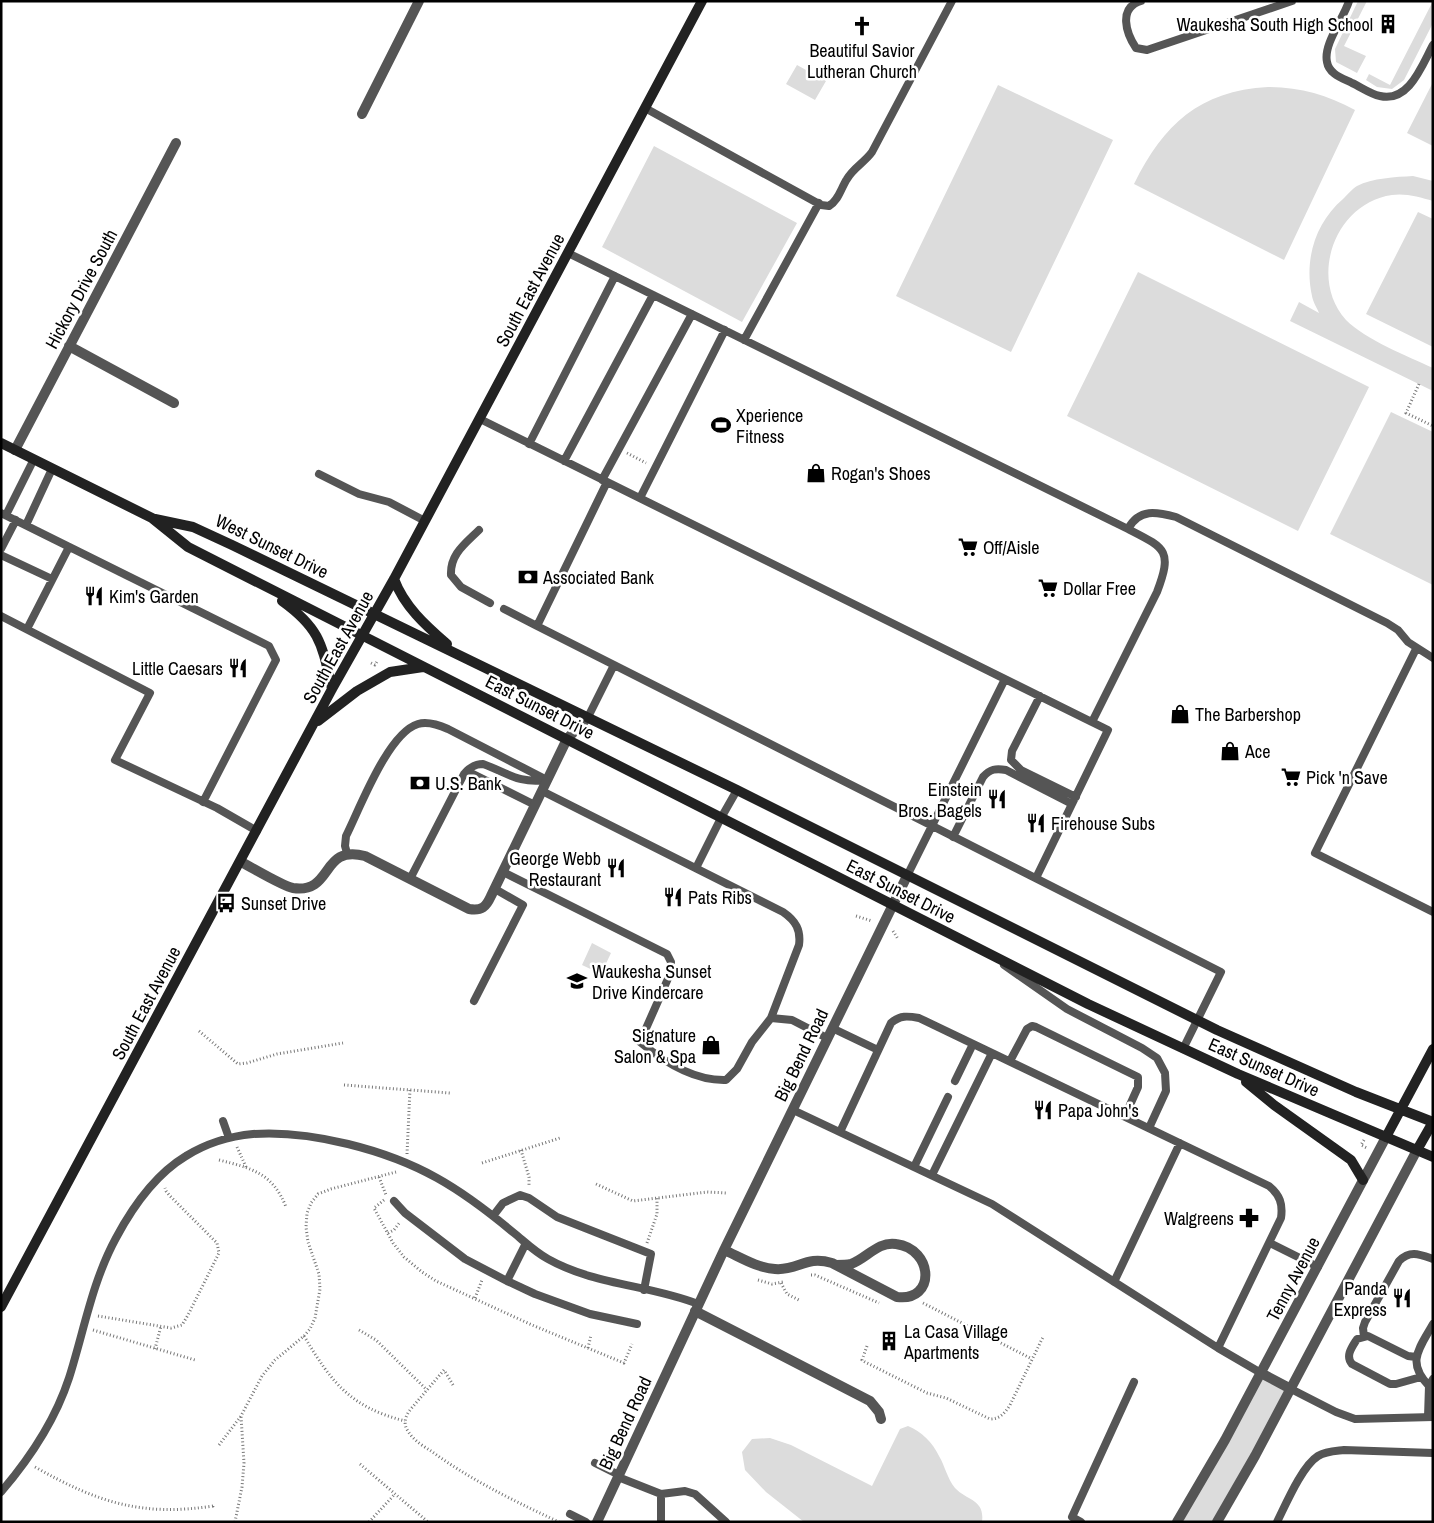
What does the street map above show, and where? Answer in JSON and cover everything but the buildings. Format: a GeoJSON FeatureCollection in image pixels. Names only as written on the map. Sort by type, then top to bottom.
{"type":"FeatureCollection","features":[{"type":"Feature","properties":{"kind":"main road","name":"South East Avenue"},"geometry":{"type":"LineString","coordinates":[[1,1307],[258,831],[332,689],[375,614],[480,419],[702,1]]}},
{"type":"Feature","properties":{"kind":"main road","name":"West Sunset Drive"},"geometry":{"type":"LineString","coordinates":[[1,443],[152,518],[188,547],[362,636]]}},
{"type":"Feature","properties":{"kind":"main road","name":"West Sunset Drive"},"geometry":{"type":"LineString","coordinates":[[152,518],[193,527],[375,614]]}},
{"type":"Feature","properties":{"kind":"main road"},"geometry":{"type":"LineString","coordinates":[[394,579],[399,593],[421,621],[455,652]]}},
{"type":"Feature","properties":{"kind":"main road"},"geometry":{"type":"LineString","coordinates":[[255,581],[300,614],[314,631],[324,652],[332,689]]}},
{"type":"Feature","properties":{"kind":"main road","name":"East Sunset Drive"},"geometry":{"type":"LineString","coordinates":[[375,614],[908,874],[1224,1034],[1356,1092],[1433,1122]]}},
{"type":"Feature","properties":{"kind":"main road","name":"East Sunset Drive"},"geometry":{"type":"LineString","coordinates":[[362,636],[1088,1004],[1238,1074],[1433,1157]]}},
{"type":"Feature","properties":{"kind":"main road"},"geometry":{"type":"LineString","coordinates":[[315,723],[357,691],[390,672],[423,667]]}},
{"type":"Feature","properties":{"kind":"main road","name":"Tenny Avenue"},"geometry":{"type":"LineString","coordinates":[[1386,1137],[1433,1049]]}},
{"type":"Feature","properties":{"kind":"main road"},"geometry":{"type":"LineString","coordinates":[[1238,1074],[1274,1105],[1351,1160],[1363,1180]]}},
{"type":"Feature","properties":{"kind":"main road"},"geometry":{"type":"LineString","coordinates":[[1417,1150],[1433,1122]]}},
{"type":"Feature","properties":{"kind":"street"},"geometry":{"type":"LineString","coordinates":[[362,114],[418,1]]}},
{"type":"Feature","properties":{"kind":"street","name":"Hickory Drive South"},"geometry":{"type":"LineString","coordinates":[[15,450],[176,143]]}},
{"type":"Feature","properties":{"kind":"street"},"geometry":{"type":"LineString","coordinates":[[69,346],[174,403]]}},
{"type":"Feature","properties":{"kind":"street"},"geometry":{"type":"LineString","coordinates":[[241,862],[288,887],[302,888],[316,884],[335,859],[347,853],[364,856],[470,909],[475,910],[486,907],[567,739],[588,717]]}},
{"type":"Feature","properties":{"kind":"street","name":"Big Bend Road"},"geometry":{"type":"LineString","coordinates":[[597,1522],[724,1250],[908,874]]}},
{"type":"Feature","properties":{"kind":"street","name":"Tenny Avenue"},"geometry":{"type":"LineString","coordinates":[[1177,1522],[1225,1440],[1386,1137]]}},
{"type":"Feature","properties":{"kind":"street"},"geometry":{"type":"LineString","coordinates":[[1217,1522],[1255,1456],[1417,1150]]}},
{"type":"Feature","properties":{"kind":"street"},"geometry":{"type":"LineString","coordinates":[[724,1250],[757,1265],[776,1270],[787,1269],[813,1260],[821,1260],[836,1265],[897,1297],[905,1298],[918,1292],[926,1279],[927,1271],[920,1258],[898,1244],[885,1245],[851,1264],[836,1265]]}},
{"type":"Feature","properties":{"kind":"street"},"geometry":{"type":"LineString","coordinates":[[697,1307],[870,1401],[879,1412],[881,1419]]}},
{"type":"Feature","properties":{"kind":"street"},"geometry":{"type":"LineString","coordinates":[[1261,1373],[1291,1389]]}},
{"type":"Feature","properties":{"kind":"lane"},"geometry":{"type":"LineString","coordinates":[[645,108],[820,203],[829,206],[833,204],[847,178],[872,152],[952,1]]}},
{"type":"Feature","properties":{"kind":"lane"},"geometry":{"type":"LineString","coordinates":[[1141,1],[1134,3],[1127,11],[1125,21],[1130,40],[1136,48],[1147,50],[1292,1]]}},
{"type":"Feature","properties":{"kind":"lane"},"geometry":{"type":"LineString","coordinates":[[1349,1],[1327,49],[1326,60],[1330,69],[1336,75],[1378,96],[1388,97],[1400,94],[1410,86],[1433,45]]}},
{"type":"Feature","properties":{"kind":"lane"},"geometry":{"type":"LineString","coordinates":[[744,340],[820,203]]}},
{"type":"Feature","properties":{"kind":"lane"},"geometry":{"type":"LineString","coordinates":[[568,253],[1128,529],[1160,547],[1166,563],[1164,574],[1157,592],[1092,722]]}},
{"type":"Feature","properties":{"kind":"lane"},"geometry":{"type":"LineString","coordinates":[[529,444],[615,276]]}},
{"type":"Feature","properties":{"kind":"lane"},"geometry":{"type":"LineString","coordinates":[[564,461],[653,295]]}},
{"type":"Feature","properties":{"kind":"lane"},"geometry":{"type":"LineString","coordinates":[[537,626],[619,449],[692,314]]}},
{"type":"Feature","properties":{"kind":"lane"},"geometry":{"type":"LineString","coordinates":[[640,498],[725,330]]}},
{"type":"Feature","properties":{"kind":"lane"},"geometry":{"type":"LineString","coordinates":[[480,419],[1108,730],[1036,878]]}},
{"type":"Feature","properties":{"kind":"lane"},"geometry":{"type":"LineString","coordinates":[[34,459],[4,514],[269,646],[276,660],[203,802]]}},
{"type":"Feature","properties":{"kind":"lane"},"geometry":{"type":"LineString","coordinates":[[26,525],[52,469]]}},
{"type":"Feature","properties":{"kind":"lane"},"geometry":{"type":"LineString","coordinates":[[319,474],[359,494],[389,502],[425,521]]}},
{"type":"Feature","properties":{"kind":"lane"},"geometry":{"type":"LineString","coordinates":[[1128,529],[1132,522],[1140,516],[1149,513],[1176,518],[1387,622],[1398,630],[1416,649],[1433,658]]}},
{"type":"Feature","properties":{"kind":"lane"},"geometry":{"type":"LineString","coordinates":[[1,549],[16,520]]}},
{"type":"Feature","properties":{"kind":"lane"},"geometry":{"type":"LineString","coordinates":[[479,530],[459,550],[452,563],[451,576],[461,587],[490,602]]}},
{"type":"Feature","properties":{"kind":"lane"},"geometry":{"type":"LineString","coordinates":[[27,629],[69,547]]}},
{"type":"Feature","properties":{"kind":"lane"},"geometry":{"type":"LineString","coordinates":[[1,555],[52,579]]}},
{"type":"Feature","properties":{"kind":"lane"},"geometry":{"type":"LineString","coordinates":[[504,610],[1221,972],[1183,1049]]}},
{"type":"Feature","properties":{"kind":"lane"},"geometry":{"type":"LineString","coordinates":[[1,616],[150,693],[115,760],[203,802],[258,831]]}},
{"type":"Feature","properties":{"kind":"lane"},"geometry":{"type":"LineString","coordinates":[[1416,649],[1315,853],[1433,912]]}},
{"type":"Feature","properties":{"kind":"lane"},"geometry":{"type":"LineString","coordinates":[[588,717],[614,665]]}},
{"type":"Feature","properties":{"kind":"lane"},"geometry":{"type":"LineString","coordinates":[[908,874],[1005,679]]}},
{"type":"Feature","properties":{"kind":"lane"},"geometry":{"type":"LineString","coordinates":[[1040,696],[1012,750],[1011,760],[1022,770],[1074,800]]}},
{"type":"Feature","properties":{"kind":"lane"},"geometry":{"type":"LineString","coordinates":[[347,853],[345,846],[346,836],[385,757],[403,733],[419,724],[436,724],[448,729],[547,780]]}},
{"type":"Feature","properties":{"kind":"lane"},"geometry":{"type":"LineString","coordinates":[[410,879],[467,771],[478,764],[483,764],[520,780],[547,780]]}},
{"type":"Feature","properties":{"kind":"lane"},"geometry":{"type":"LineString","coordinates":[[953,837],[987,772],[996,769],[1006,770],[1074,800]]}},
{"type":"Feature","properties":{"kind":"lane"},"geometry":{"type":"LineString","coordinates":[[467,771],[535,805]]}},
{"type":"Feature","properties":{"kind":"lane"},"geometry":{"type":"LineString","coordinates":[[696,868],[737,790]]}},
{"type":"Feature","properties":{"kind":"lane"},"geometry":{"type":"LineString","coordinates":[[503,872],[667,954],[671,962],[670,974],[640,1042],[655,1055],[690,1073],[712,1080],[726,1080],[737,1070],[752,1042],[771,1018],[799,945],[800,934],[797,926],[783,912],[542,791]]}},
{"type":"Feature","properties":{"kind":"lane"},"geometry":{"type":"LineString","coordinates":[[474,1001],[523,905],[495,889]]}},
{"type":"Feature","properties":{"kind":"lane"},"geometry":{"type":"LineString","coordinates":[[988,954],[1067,1009],[1142,1048],[1157,1058],[1165,1074],[1166,1091],[1150,1128]]}},
{"type":"Feature","properties":{"kind":"lane"},"geometry":{"type":"LineString","coordinates":[[840,1132],[892,1023],[896,1018],[904,1016],[919,1018],[1269,1186],[1278,1195],[1282,1208],[1281,1218],[1218,1348]]}},
{"type":"Feature","properties":{"kind":"lane"},"geometry":{"type":"LineString","coordinates":[[771,1018],[792,1020],[827,1038]]}},
{"type":"Feature","properties":{"kind":"lane"},"geometry":{"type":"LineString","coordinates":[[1010,1061],[1027,1029],[1032,1026],[1036,1027],[1138,1077],[1138,1087],[1125,1116]]}},
{"type":"Feature","properties":{"kind":"lane"},"geometry":{"type":"LineString","coordinates":[[832,1028],[878,1050]]}},
{"type":"Feature","properties":{"kind":"lane"},"geometry":{"type":"LineString","coordinates":[[955,1081],[973,1044]]}},
{"type":"Feature","properties":{"kind":"lane"},"geometry":{"type":"LineString","coordinates":[[932,1175],[992,1053]]}},
{"type":"Feature","properties":{"kind":"lane"},"geometry":{"type":"LineString","coordinates":[[914,1167],[948,1097]]}},
{"type":"Feature","properties":{"kind":"lane"},"geometry":{"type":"LineString","coordinates":[[792,1110],[992,1204],[1218,1348],[1261,1373]]}},
{"type":"Feature","properties":{"kind":"lane"},"geometry":{"type":"LineString","coordinates":[[223,1121],[229,1138]]}},
{"type":"Feature","properties":{"kind":"lane"},"geometry":{"type":"LineString","coordinates":[[1,1492],[41,1440],[60,1401],[109,1252],[124,1224],[141,1199],[163,1174],[184,1157],[200,1148],[229,1138],[253,1134],[298,1135],[354,1146],[406,1163],[436,1178],[493,1216],[546,1258],[564,1267],[697,1307]]}},
{"type":"Feature","properties":{"kind":"lane"},"geometry":{"type":"LineString","coordinates":[[1114,1282],[1180,1143]]}},
{"type":"Feature","properties":{"kind":"lane"},"geometry":{"type":"LineString","coordinates":[[493,1216],[503,1203],[520,1195],[529,1198],[557,1217],[651,1254],[644,1290]]}},
{"type":"Feature","properties":{"kind":"lane"},"geometry":{"type":"LineString","coordinates":[[394,1201],[407,1215],[465,1259],[487,1271],[535,1294],[590,1314],[637,1324]]}},
{"type":"Feature","properties":{"kind":"lane"},"geometry":{"type":"LineString","coordinates":[[507,1281],[526,1243]]}},
{"type":"Feature","properties":{"kind":"lane"},"geometry":{"type":"LineString","coordinates":[[1270,1243],[1318,1267]]}},
{"type":"Feature","properties":{"kind":"lane"},"geometry":{"type":"LineString","coordinates":[[1364,1336],[1363,1328],[1365,1322],[1399,1261],[1403,1257],[1414,1253],[1433,1259]]}},
{"type":"Feature","properties":{"kind":"lane"},"geometry":{"type":"LineString","coordinates":[[1291,1389],[1336,1412],[1355,1419],[1430,1417],[1431,1382],[1421,1377],[1416,1367],[1416,1357],[1433,1324]]}},
{"type":"Feature","properties":{"kind":"lane"},"geometry":{"type":"LineString","coordinates":[[1416,1357],[1404,1354],[1364,1336],[1357,1339],[1349,1355],[1349,1361],[1390,1384],[1421,1377]]}},
{"type":"Feature","properties":{"kind":"lane"},"geometry":{"type":"LineString","coordinates":[[1081,1522],[1072,1519],[1134,1382]]}},
{"type":"Feature","properties":{"kind":"lane"},"geometry":{"type":"LineString","coordinates":[[1277,1522],[1306,1466],[1318,1456],[1344,1450],[1433,1453]]}},
{"type":"Feature","properties":{"kind":"lane"},"geometry":{"type":"LineString","coordinates":[[595,1463],[618,1476],[661,1494],[685,1491],[695,1494],[726,1522]]}},
{"type":"Feature","properties":{"kind":"lane"},"geometry":{"type":"LineString","coordinates":[[661,1494],[661,1522]]}},
{"type":"Feature","properties":{"kind":"lane"},"geometry":{"type":"LineString","coordinates":[[570,1514],[586,1522]]}},
{"type":"Feature","properties":{"kind":"path"},"geometry":{"type":"LineString","coordinates":[[1419,384],[1406,413],[1433,426]]}},
{"type":"Feature","properties":{"kind":"path"},"geometry":{"type":"LineString","coordinates":[[619,449],[655,468]]}},
{"type":"Feature","properties":{"kind":"path"},"geometry":{"type":"LineString","coordinates":[[371,663],[375,665],[378,660]]}},
{"type":"Feature","properties":{"kind":"path"},"geometry":{"type":"LineString","coordinates":[[199,1031],[228,1058],[238,1064],[247,1064],[277,1054],[343,1043]]}},
{"type":"Feature","properties":{"kind":"path"},"geometry":{"type":"LineString","coordinates":[[344,1084],[450,1092]]}},
{"type":"Feature","properties":{"kind":"path"},"geometry":{"type":"LineString","coordinates":[[219,1445],[241,1416],[262,1376],[274,1360],[304,1336],[315,1318],[320,1289],[319,1274],[308,1242],[306,1227],[307,1213],[311,1203],[318,1194],[331,1189],[401,1170],[406,1163],[410,1089]]}},
{"type":"Feature","properties":{"kind":"path"},"geometry":{"type":"LineString","coordinates":[[482,1163],[560,1138]]}},
{"type":"Feature","properties":{"kind":"path"},"geometry":{"type":"LineString","coordinates":[[1364,1140],[1361,1146],[1367,1148]]}},
{"type":"Feature","properties":{"kind":"path"},"geometry":{"type":"LineString","coordinates":[[233,1146],[239,1149],[246,1167]]}},
{"type":"Feature","properties":{"kind":"path"},"geometry":{"type":"LineString","coordinates":[[521,1150],[529,1178],[529,1198]]}},
{"type":"Feature","properties":{"kind":"path"},"geometry":{"type":"LineString","coordinates":[[219,1160],[246,1167],[261,1174],[277,1189],[286,1207]]}},
{"type":"Feature","properties":{"kind":"path"},"geometry":{"type":"LineString","coordinates":[[379,1177],[387,1197],[374,1208],[392,1243],[414,1267],[436,1281],[624,1363],[632,1344]]}},
{"type":"Feature","properties":{"kind":"path"},"geometry":{"type":"LineString","coordinates":[[88,1313],[171,1328],[182,1325],[219,1253],[217,1242],[166,1191],[167,1184]]}},
{"type":"Feature","properties":{"kind":"path"},"geometry":{"type":"LineString","coordinates":[[596,1184],[633,1201],[707,1192],[727,1193]]}},
{"type":"Feature","properties":{"kind":"path"},"geometry":{"type":"LineString","coordinates":[[644,1251],[655,1220],[657,1198]]}},
{"type":"Feature","properties":{"kind":"path"},"geometry":{"type":"LineString","coordinates":[[388,1233],[394,1230],[407,1215]]}},
{"type":"Feature","properties":{"kind":"path"},"geometry":{"type":"LineString","coordinates":[[475,1298],[487,1271]]}},
{"type":"Feature","properties":{"kind":"path"},"geometry":{"type":"LineString","coordinates":[[781,1283],[787,1294],[799,1300]]}},
{"type":"Feature","properties":{"kind":"path"},"geometry":{"type":"LineString","coordinates":[[155,1349],[161,1326]]}},
{"type":"Feature","properties":{"kind":"path"},"geometry":{"type":"LineString","coordinates":[[83,1327],[196,1360]]}},
{"type":"Feature","properties":{"kind":"path"},"geometry":{"type":"LineString","coordinates":[[359,1330],[376,1340],[427,1390]]}},
{"type":"Feature","properties":{"kind":"path"},"geometry":{"type":"LineString","coordinates":[[588,1348],[591,1335]]}},
{"type":"Feature","properties":{"kind":"path"},"geometry":{"type":"LineString","coordinates":[[304,1336],[327,1371],[353,1399],[379,1413],[405,1421]]}},
{"type":"Feature","properties":{"kind":"path"},"geometry":{"type":"LineString","coordinates":[[867,1346],[862,1360],[865,1362],[927,1393],[946,1398],[981,1416],[995,1419],[1010,1406],[1043,1337]]}},
{"type":"Feature","properties":{"kind":"path"},"geometry":{"type":"LineString","coordinates":[[453,1385],[444,1370],[408,1414],[405,1426],[411,1437],[454,1467],[495,1491],[559,1522]]}},
{"type":"Feature","properties":{"kind":"path"},"geometry":{"type":"LineString","coordinates":[[235,1522],[242,1487],[244,1463],[241,1416]]}},
{"type":"Feature","properties":{"kind":"path"},"geometry":{"type":"LineString","coordinates":[[26,1461],[74,1487],[123,1506],[177,1511],[213,1506],[213,1504]]}},
{"type":"Feature","properties":{"kind":"path"},"geometry":{"type":"LineString","coordinates":[[360,1464],[428,1522]]}},
{"type":"Feature","properties":{"kind":"path"},"geometry":{"type":"LineString","coordinates":[[369,1522],[395,1494]]}},
{"type":"Feature","properties":{"kind":"shaded area"},"geometry":{"type":"Polygon","coordinates":[[[1358,1],[1367,1],[1344,46],[1366,56],[1357,73],[1336,62],[1335,49],[1358,1]]]}},
{"type":"Feature","properties":{"kind":"shaded area"},"geometry":{"type":"Polygon","coordinates":[[[1433,1],[1433,23],[1404,80],[1392,89],[1377,87],[1366,80],[1369,74],[1390,85],[1433,1]]]}},
{"type":"Feature","properties":{"kind":"shaded area"},"geometry":{"type":"Polygon","coordinates":[[[797,65],[826,81],[815,100],[786,84],[797,65]]]}},
{"type":"Feature","properties":{"kind":"shaded area"},"geometry":{"type":"Polygon","coordinates":[[[1433,82],[1433,146],[1407,133],[1433,82]]]}},
{"type":"Feature","properties":{"kind":"shaded area"},"geometry":{"type":"Polygon","coordinates":[[[998,85],[1113,140],[1011,352],[896,296],[998,85]]]}},
{"type":"Feature","properties":{"kind":"shaded area"},"geometry":{"type":"Polygon","coordinates":[[[1268,87],[1302,90],[1334,100],[1355,110],[1284,260],[1134,184],[1158,144],[1171,128],[1186,115],[1222,95],[1268,87]]]}},
{"type":"Feature","properties":{"kind":"shaded area"},"geometry":{"type":"Polygon","coordinates":[[[654,146],[797,223],[742,322],[602,247],[654,146]]]}},
{"type":"Feature","properties":{"kind":"shaded area"},"geometry":{"type":"Polygon","coordinates":[[[1413,176],[1433,181],[1433,201],[1407,195],[1392,195],[1372,201],[1355,212],[1342,227],[1333,245],[1329,264],[1329,284],[1335,303],[1346,320],[1354,327],[1387,347],[1433,368],[1433,391],[1290,321],[1299,302],[1319,313],[1313,298],[1310,282],[1311,256],[1319,231],[1333,209],[1353,189],[1363,183],[1384,178],[1413,176]]]}},
{"type":"Feature","properties":{"kind":"shaded area"},"geometry":{"type":"Polygon","coordinates":[[[1418,212],[1433,219],[1433,347],[1366,314],[1418,212]]]}},
{"type":"Feature","properties":{"kind":"shaded area"},"geometry":{"type":"Polygon","coordinates":[[[1138,272],[1369,387],[1298,531],[1067,416],[1138,272]]]}},
{"type":"Feature","properties":{"kind":"shaded area"},"geometry":{"type":"Polygon","coordinates":[[[1391,412],[1433,432],[1433,585],[1330,534],[1391,412]]]}},
{"type":"Feature","properties":{"kind":"shaded area"},"geometry":{"type":"Polygon","coordinates":[[[592,943],[611,953],[601,974],[582,965],[592,943]]]}},
{"type":"Feature","properties":{"kind":"shaded area"},"geometry":{"type":"Polygon","coordinates":[[[1261,1373],[1291,1389],[1217,1522],[1177,1522],[1261,1373]]]}},
{"type":"Feature","properties":{"kind":"shaded area"},"geometry":{"type":"Polygon","coordinates":[[[908,1426],[922,1434],[933,1447],[955,1488],[978,1505],[981,1509],[982,1522],[804,1522],[766,1492],[745,1470],[742,1452],[752,1439],[770,1438],[791,1445],[872,1486],[900,1429],[908,1426]]]}},
{"type":"Feature","properties":{"kind":"place","name":"Waukesha South High School"},"geometry":{"type":"Point","coordinates":[1388,24]}},
{"type":"Feature","properties":{"kind":"place","name":"Beautiful Savior Lutheran Church"},"geometry":{"type":"Point","coordinates":[862,26]}},
{"type":"Feature","properties":{"kind":"place","name":"Xperience Fitness"},"geometry":{"type":"Point","coordinates":[721,425]}},
{"type":"Feature","properties":{"kind":"place","name":"Rogan's Shoes"},"geometry":{"type":"Point","coordinates":[816,473]}},
{"type":"Feature","properties":{"kind":"place","name":"Off/Aisle"},"geometry":{"type":"Point","coordinates":[968,547]}},
{"type":"Feature","properties":{"kind":"place","name":"Associated Bank"},"geometry":{"type":"Point","coordinates":[528,577]}},
{"type":"Feature","properties":{"kind":"place","name":"Dollar Free"},"geometry":{"type":"Point","coordinates":[1048,588]}},
{"type":"Feature","properties":{"kind":"place","name":"Kim's Garden"},"geometry":{"type":"Point","coordinates":[94,596]}},
{"type":"Feature","properties":{"kind":"place","name":"Little Caesars"},"geometry":{"type":"Point","coordinates":[238,668]}},
{"type":"Feature","properties":{"kind":"place","name":"The Barbershop"},"geometry":{"type":"Point","coordinates":[1180,714]}},
{"type":"Feature","properties":{"kind":"place","name":"Ace"},"geometry":{"type":"Point","coordinates":[1230,751]}},
{"type":"Feature","properties":{"kind":"place","name":"Pick 'n Save"},"geometry":{"type":"Point","coordinates":[1291,777]}},
{"type":"Feature","properties":{"kind":"place","name":"U.S. Bank"},"geometry":{"type":"Point","coordinates":[420,783]}},
{"type":"Feature","properties":{"kind":"place","name":"Einstein Bros. Bagels"},"geometry":{"type":"Point","coordinates":[997,799]}},
{"type":"Feature","properties":{"kind":"place","name":"Firehouse Subs"},"geometry":{"type":"Point","coordinates":[1036,823]}},
{"type":"Feature","properties":{"kind":"place","name":"George Webb Restaurant"},"geometry":{"type":"Point","coordinates":[616,868]}},
{"type":"Feature","properties":{"kind":"place","name":"Pats Ribs"},"geometry":{"type":"Point","coordinates":[673,897]}},
{"type":"Feature","properties":{"kind":"place","name":"Sunset Drive"},"geometry":{"type":"Point","coordinates":[226,903]}},
{"type":"Feature","properties":{"kind":"place","name":"Waukesha Sunset Drive Kindercare"},"geometry":{"type":"Point","coordinates":[577,981]}},
{"type":"Feature","properties":{"kind":"place","name":"Signature Salon & Spa"},"geometry":{"type":"Point","coordinates":[711,1045]}},
{"type":"Feature","properties":{"kind":"place","name":"Papa John's"},"geometry":{"type":"Point","coordinates":[1043,1110]}},
{"type":"Feature","properties":{"kind":"place","name":"Walgreens"},"geometry":{"type":"Point","coordinates":[1249,1218]}},
{"type":"Feature","properties":{"kind":"place","name":"Panda Express"},"geometry":{"type":"Point","coordinates":[1402,1298]}},
{"type":"Feature","properties":{"kind":"place","name":"La Casa Village Apartments"},"geometry":{"type":"Point","coordinates":[889,1341]}}]}
